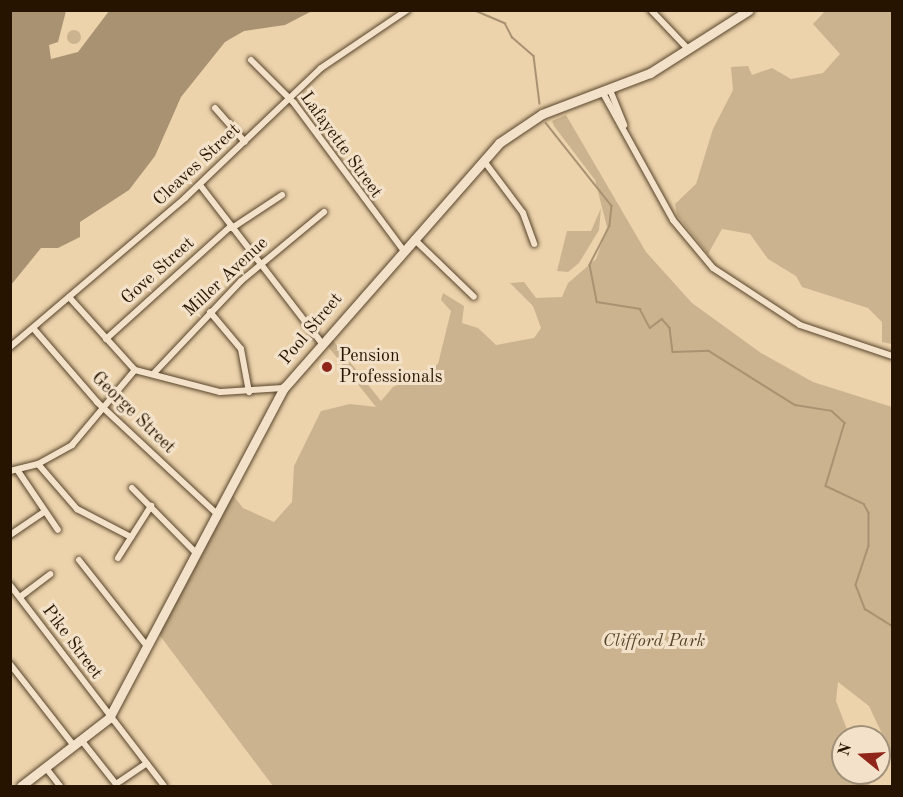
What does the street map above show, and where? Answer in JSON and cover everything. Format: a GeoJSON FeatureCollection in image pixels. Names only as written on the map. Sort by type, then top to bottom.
{"type":"FeatureCollection","features":[{"type":"Feature","properties":{"kind":"main road","name":"Pool Street"},"geometry":{"type":"LineString","coordinates":[[21,786],[110,717],[284,388],[321,342],[484,161],[524,123],[606,92],[689,50],[749,10]]}},
{"type":"Feature","properties":{"kind":"street","name":"Cleaves Street"},"geometry":{"type":"LineString","coordinates":[[10,347],[200,186],[326,64],[407,10]]}},
{"type":"Feature","properties":{"kind":"street"},"geometry":{"type":"LineString","coordinates":[[651,10],[689,50]]}},
{"type":"Feature","properties":{"kind":"street","name":"Lafayette Street"},"geometry":{"type":"LineString","coordinates":[[251,60],[289,99],[403,250]]}},
{"type":"Feature","properties":{"kind":"street"},"geometry":{"type":"LineString","coordinates":[[606,92],[680,230],[720,275],[800,326],[892,356]]}},
{"type":"Feature","properties":{"kind":"street"},"geometry":{"type":"LineString","coordinates":[[215,108],[245,142]]}},
{"type":"Feature","properties":{"kind":"street"},"geometry":{"type":"LineString","coordinates":[[484,161],[524,213],[534,244]]}},
{"type":"Feature","properties":{"kind":"street"},"geometry":{"type":"LineString","coordinates":[[200,186],[321,342]]}},
{"type":"Feature","properties":{"kind":"street","name":"Gove Street"},"geometry":{"type":"LineString","coordinates":[[106,339],[232,227],[282,195]]}},
{"type":"Feature","properties":{"kind":"street","name":"Miller Avenue"},"geometry":{"type":"LineString","coordinates":[[155,372],[210,312],[260,264],[324,212]]}},
{"type":"Feature","properties":{"kind":"street"},"geometry":{"type":"LineString","coordinates":[[414,239],[474,297]]}},
{"type":"Feature","properties":{"kind":"street"},"geometry":{"type":"LineString","coordinates":[[69,297],[135,370],[155,372],[212,391],[249,392],[284,388]]}},
{"type":"Feature","properties":{"kind":"street"},"geometry":{"type":"LineString","coordinates":[[210,312],[241,349],[249,392]]}},
{"type":"Feature","properties":{"kind":"street","name":"George Street"},"geometry":{"type":"LineString","coordinates":[[33,328],[102,406],[217,514]]}},
{"type":"Feature","properties":{"kind":"street"},"geometry":{"type":"LineString","coordinates":[[58,530],[14,471],[38,464],[75,442],[102,406],[135,370]]}},
{"type":"Feature","properties":{"kind":"street"},"geometry":{"type":"LineString","coordinates":[[38,464],[76,508],[131,537]]}},
{"type":"Feature","properties":{"kind":"street"},"geometry":{"type":"LineString","coordinates":[[132,488],[196,553]]}},
{"type":"Feature","properties":{"kind":"street"},"geometry":{"type":"LineString","coordinates":[[118,558],[151,506]]}},
{"type":"Feature","properties":{"kind":"street"},"geometry":{"type":"LineString","coordinates":[[10,535],[44,512]]}},
{"type":"Feature","properties":{"kind":"street"},"geometry":{"type":"LineString","coordinates":[[79,560],[147,646]]}},
{"type":"Feature","properties":{"kind":"street"},"geometry":{"type":"LineString","coordinates":[[20,597],[50,574]]}},
{"type":"Feature","properties":{"kind":"street","name":"Pike Street"},"geometry":{"type":"LineString","coordinates":[[10,585],[164,786]]}},
{"type":"Feature","properties":{"kind":"street"},"geometry":{"type":"LineString","coordinates":[[10,664],[78,744],[116,784],[147,763]]}},
{"type":"Feature","properties":{"kind":"street"},"geometry":{"type":"LineString","coordinates":[[46,768],[60,786]]}},
{"type":"Feature","properties":{"kind":"green space"},"geometry":{"type":"Polygon","coordinates":[[[825,11],[892,11],[892,344],[882,342],[882,322],[868,308],[802,287],[796,276],[768,259],[750,234],[722,229],[708,254],[677,215],[675,204],[696,184],[713,129],[733,90],[731,67],[748,66],[752,75],[772,68],[791,79],[823,73],[840,54],[813,24],[825,11]]]}},
{"type":"Feature","properties":{"kind":"green space"},"geometry":{"type":"Polygon","coordinates":[[[71,30],[77,30],[81,37],[77,44],[71,44],[67,40],[67,34],[71,30]]]}},
{"type":"Feature","properties":{"kind":"green space","name":"Clifford Park"},"geometry":{"type":"Polygon","coordinates":[[[566,115],[646,252],[692,303],[761,353],[813,382],[892,407],[892,755],[891,725],[878,725],[869,706],[838,682],[836,701],[845,725],[831,725],[831,785],[870,786],[273,786],[158,633],[232,494],[243,508],[274,522],[292,502],[294,466],[321,411],[350,404],[376,407],[326,344],[331,338],[381,401],[393,387],[438,364],[451,311],[441,300],[443,293],[464,306],[462,323],[478,328],[496,345],[534,338],[541,328],[533,306],[510,283],[524,282],[536,298],[562,297],[568,283],[596,259],[607,227],[595,180],[552,121],[566,115]]]}},
{"type":"Feature","properties":{"kind":"green space"},"geometry":{"type":"Polygon","coordinates":[[[601,208],[599,230],[579,263],[568,272],[557,271],[567,231],[591,231],[601,208]]]}},
{"type":"Feature","properties":{"kind":"shaded area"},"geometry":{"type":"Polygon","coordinates":[[[10,11],[66,11],[58,42],[49,45],[51,59],[78,52],[109,11],[312,11],[285,25],[244,31],[225,42],[181,97],[155,156],[129,190],[80,222],[80,237],[58,248],[41,248],[11,285],[10,11]]]}},
{"type":"Feature","properties":{"kind":"waterway"},"geometry":{"type":"LineString","coordinates":[[474,10],[505,23],[512,37],[534,56],[540,104]]}},
{"type":"Feature","properties":{"kind":"waterway"},"geometry":{"type":"LineString","coordinates":[[546,123],[612,206],[610,226],[590,265],[597,302],[640,309],[650,328],[662,319],[670,328],[673,352],[709,351],[795,405],[832,411],[845,423],[826,486],[864,504],[869,513],[869,546],[856,585],[865,609],[892,626]]}},
{"type":"Feature","properties":{"kind":"place","name":"Pension Professionals"},"geometry":{"type":"Point","coordinates":[327,367]}}]}
